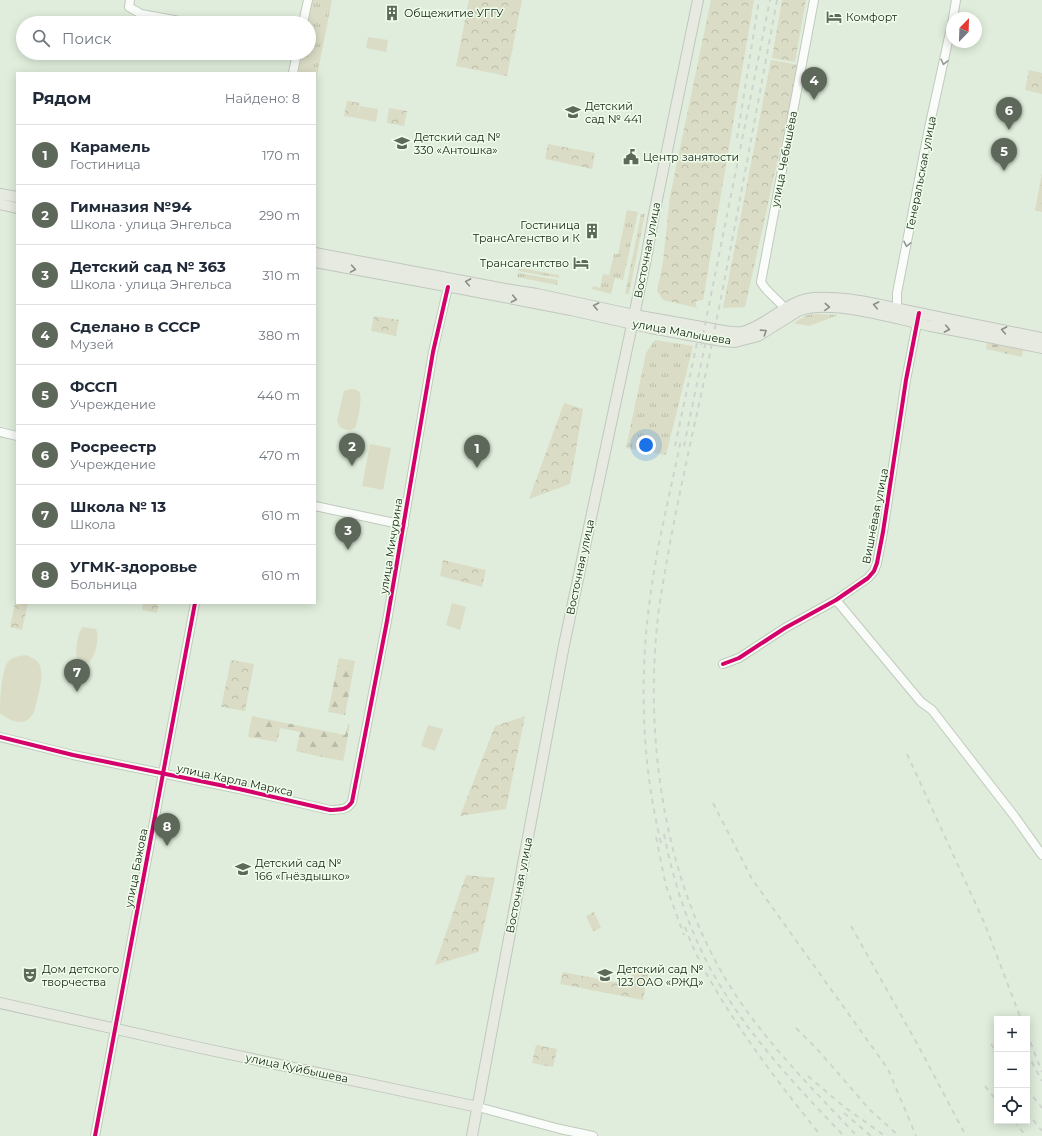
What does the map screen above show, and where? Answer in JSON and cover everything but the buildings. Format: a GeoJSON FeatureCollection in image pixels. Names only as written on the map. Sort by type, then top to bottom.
{"type":"FeatureCollection","features":[{"type":"Feature","properties":{"kind":"main road","name":"Восточная улица"},"geometry":{"type":"LineString","coordinates":[[472,1136],[559,668],[633,319],[698,0]]}},
{"type":"Feature","properties":{"kind":"main road"},"geometry":{"type":"LineString","coordinates":[[0,194],[16,197]]}},
{"type":"Feature","properties":{"kind":"main road"},"geometry":{"type":"LineString","coordinates":[[0,204],[16,208]]}},
{"type":"Feature","properties":{"kind":"main road","name":"улица Малышева"},"geometry":{"type":"LineString","coordinates":[[316,253],[537,294],[633,319],[651,328],[735,342],[758,336],[798,311],[824,306],[905,320],[918,318],[1042,338]]}},
{"type":"Feature","properties":{"kind":"main road","name":"улица Малышева"},"geometry":{"type":"LineString","coordinates":[[316,262],[633,319],[736,332],[754,327],[785,309],[801,301],[812,298],[855,301],[897,309],[918,318],[1042,348]]}},
{"type":"Feature","properties":{"kind":"main road","name":"улица Куйбышева"},"geometry":{"type":"LineString","coordinates":[[0,1003],[201,1048],[478,1107]]}},
{"type":"Feature","properties":{"kind":"street"},"geometry":{"type":"LineString","coordinates":[[130,0],[129,7],[141,14],[152,16]]}},
{"type":"Feature","properties":{"kind":"street"},"geometry":{"type":"LineString","coordinates":[[305,16],[308,0]]}},
{"type":"Feature","properties":{"kind":"street","name":"улица Чебышёва"},"geometry":{"type":"LineString","coordinates":[[785,309],[778,300],[763,287],[761,282],[814,0]]}},
{"type":"Feature","properties":{"kind":"street"},"geometry":{"type":"LineString","coordinates":[[954,12],[956,0]]}},
{"type":"Feature","properties":{"kind":"street","name":"Генеральская улица"},"geometry":{"type":"LineString","coordinates":[[897,309],[897,293],[929,128],[947,48]]}},
{"type":"Feature","properties":{"kind":"street"},"geometry":{"type":"LineString","coordinates":[[293,72],[296,60]]}},
{"type":"Feature","properties":{"kind":"street","name":"улица Мичурина"},"geometry":{"type":"LineString","coordinates":[[349,807],[352,802],[381,657],[432,356],[448,287]]}},
{"type":"Feature","properties":{"kind":"street"},"geometry":{"type":"LineString","coordinates":[[897,309],[905,320]]}},
{"type":"Feature","properties":{"kind":"street","name":"Вишнёвая улица"},"geometry":{"type":"LineString","coordinates":[[723,664],[739,658],[785,628],[836,600],[868,578],[874,571],[884,530],[906,380],[918,318]]}},
{"type":"Feature","properties":{"kind":"street"},"geometry":{"type":"LineString","coordinates":[[0,432],[16,436]]}},
{"type":"Feature","properties":{"kind":"street"},"geometry":{"type":"LineString","coordinates":[[316,506],[404,525]]}},
{"type":"Feature","properties":{"kind":"street"},"geometry":{"type":"LineString","coordinates":[[836,600],[921,702],[932,710],[1015,817],[1042,855]]}},
{"type":"Feature","properties":{"kind":"street","name":"улица Бажова"},"geometry":{"type":"LineString","coordinates":[[95,1136],[195,604]]}},
{"type":"Feature","properties":{"kind":"street","name":"улица Карла Маркса"},"geometry":{"type":"LineString","coordinates":[[0,737],[73,755],[238,789],[330,810],[345,809],[349,807]]}},
{"type":"Feature","properties":{"kind":"street","name":"улица Куйбышева"},"geometry":{"type":"LineString","coordinates":[[478,1107],[560,1129],[593,1136]]}},
{"type":"Feature","properties":{"kind":"green space"},"geometry":{"type":"Polygon","coordinates":[[[312,0],[332,0],[316,81],[316,72],[298,72],[301,60],[316,60],[316,16],[309,16],[312,0]]]}},
{"type":"Feature","properties":{"kind":"green space"},"geometry":{"type":"Polygon","coordinates":[[[469,0],[522,0],[507,76],[456,66],[469,0]]]}},
{"type":"Feature","properties":{"kind":"green space"},"geometry":{"type":"Polygon","coordinates":[[[711,0],[754,0],[703,300],[696,301],[696,306],[698,308],[663,300],[657,291],[663,262],[670,196],[711,0]]]}},
{"type":"Feature","properties":{"kind":"green space"},"geometry":{"type":"Polygon","coordinates":[[[782,0],[806,0],[795,62],[772,58],[782,0]]]}},
{"type":"Feature","properties":{"kind":"green space"},"geometry":{"type":"Polygon","coordinates":[[[368,37],[388,40],[386,52],[366,48],[368,37]]]}},
{"type":"Feature","properties":{"kind":"green space"},"geometry":{"type":"Polygon","coordinates":[[[771,60],[799,65],[745,307],[723,308],[771,60]]]}},
{"type":"Feature","properties":{"kind":"green space"},"geometry":{"type":"Polygon","coordinates":[[[1029,70],[1042,73],[1042,94],[1025,90],[1029,70]]]}},
{"type":"Feature","properties":{"kind":"green space"},"geometry":{"type":"Polygon","coordinates":[[[347,101],[360,103],[357,118],[344,116],[347,101]]]}},
{"type":"Feature","properties":{"kind":"green space"},"geometry":{"type":"Polygon","coordinates":[[[360,106],[378,109],[376,122],[357,118],[360,106]]]}},
{"type":"Feature","properties":{"kind":"green space"},"geometry":{"type":"Polygon","coordinates":[[[389,108],[407,111],[404,126],[387,123],[389,108]]]}},
{"type":"Feature","properties":{"kind":"green space"},"geometry":{"type":"Polygon","coordinates":[[[548,144],[595,153],[592,169],[545,159],[548,144]]]}},
{"type":"Feature","properties":{"kind":"green space"},"geometry":{"type":"Polygon","coordinates":[[[1042,173],[1042,212],[1035,210],[1042,173]]]}},
{"type":"Feature","properties":{"kind":"green space"},"geometry":{"type":"Polygon","coordinates":[[[627,210],[638,212],[623,280],[615,278],[611,294],[592,289],[593,286],[600,288],[603,274],[609,275],[614,254],[618,254],[627,210]]]}},
{"type":"Feature","properties":{"kind":"green space"},"geometry":{"type":"Polygon","coordinates":[[[641,214],[645,214],[629,294],[625,294],[641,214]]]}},
{"type":"Feature","properties":{"kind":"green space"},"geometry":{"type":"Polygon","coordinates":[[[519,268],[559,275],[559,278],[518,271],[519,268]]]}},
{"type":"Feature","properties":{"kind":"green space"},"geometry":{"type":"Polygon","coordinates":[[[518,273],[558,280],[557,285],[517,277],[518,273]]]}},
{"type":"Feature","properties":{"kind":"green space"},"geometry":{"type":"Polygon","coordinates":[[[807,315],[838,315],[809,326],[794,323],[807,315]]]}},
{"type":"Feature","properties":{"kind":"green space"},"geometry":{"type":"Polygon","coordinates":[[[374,316],[399,320],[396,336],[371,331],[374,316]]]}},
{"type":"Feature","properties":{"kind":"green space"},"geometry":{"type":"Polygon","coordinates":[[[655,340],[693,346],[666,455],[626,448],[646,353],[655,340]]]}},
{"type":"Feature","properties":{"kind":"green space"},"geometry":{"type":"Polygon","coordinates":[[[987,343],[1023,350],[1022,357],[986,349],[987,343]]]}},
{"type":"Feature","properties":{"kind":"green space"},"geometry":{"type":"Polygon","coordinates":[[[355,389],[360,394],[360,409],[355,428],[349,430],[342,429],[337,420],[344,391],[355,389]]]}},
{"type":"Feature","properties":{"kind":"green space"},"geometry":{"type":"Polygon","coordinates":[[[564,403],[583,409],[570,484],[529,499],[564,403]]]}},
{"type":"Feature","properties":{"kind":"green space"},"geometry":{"type":"Polygon","coordinates":[[[370,444],[391,448],[383,490],[362,486],[370,444]]]}},
{"type":"Feature","properties":{"kind":"green space"},"geometry":{"type":"Polygon","coordinates":[[[443,560],[486,570],[482,587],[440,576],[443,560]]]}},
{"type":"Feature","properties":{"kind":"green space"},"geometry":{"type":"Polygon","coordinates":[[[16,598],[16,604],[28,604],[22,630],[10,627],[16,598]]]}},
{"type":"Feature","properties":{"kind":"green space"},"geometry":{"type":"Polygon","coordinates":[[[452,603],[466,607],[460,630],[446,625],[452,603]]]}},
{"type":"Feature","properties":{"kind":"green space"},"geometry":{"type":"Polygon","coordinates":[[[143,604],[158,604],[157,613],[142,610],[143,604]]]}},
{"type":"Feature","properties":{"kind":"green space"},"geometry":{"type":"Polygon","coordinates":[[[83,627],[96,629],[97,633],[96,647],[89,663],[77,660],[76,657],[79,633],[83,627]]]}},
{"type":"Feature","properties":{"kind":"green space"},"geometry":{"type":"Polygon","coordinates":[[[26,655],[37,661],[40,666],[41,678],[34,712],[27,720],[18,722],[9,719],[0,713],[1,686],[8,662],[18,656],[26,655]]]}},
{"type":"Feature","properties":{"kind":"green space"},"geometry":{"type":"Polygon","coordinates":[[[339,658],[355,661],[345,715],[328,712],[339,658]]]}},
{"type":"Feature","properties":{"kind":"green space"},"geometry":{"type":"Polygon","coordinates":[[[231,660],[254,664],[245,711],[221,707],[231,660]]]}},
{"type":"Feature","properties":{"kind":"green space"},"geometry":{"type":"Polygon","coordinates":[[[252,716],[345,735],[348,724],[350,724],[345,752],[324,748],[322,757],[296,751],[300,732],[280,728],[277,742],[248,737],[252,716]]]}},
{"type":"Feature","properties":{"kind":"green space"},"geometry":{"type":"Polygon","coordinates":[[[525,716],[506,809],[460,816],[495,726],[525,716]]]}},
{"type":"Feature","properties":{"kind":"green space"},"geometry":{"type":"Polygon","coordinates":[[[428,725],[443,729],[435,751],[421,746],[428,725]]]}},
{"type":"Feature","properties":{"kind":"green space"},"geometry":{"type":"Polygon","coordinates":[[[323,747],[345,752],[343,761],[322,757],[323,747]]]}},
{"type":"Feature","properties":{"kind":"green space"},"geometry":{"type":"Polygon","coordinates":[[[466,875],[495,878],[478,952],[435,965],[466,875]]]}},
{"type":"Feature","properties":{"kind":"green space"},"geometry":{"type":"Polygon","coordinates":[[[594,912],[601,928],[593,931],[586,916],[594,912]]]}},
{"type":"Feature","properties":{"kind":"green space"},"geometry":{"type":"Polygon","coordinates":[[[634,966],[649,969],[643,1000],[560,984],[563,972],[630,985],[634,966]]]}},
{"type":"Feature","properties":{"kind":"green space"},"geometry":{"type":"Polygon","coordinates":[[[536,1045],[557,1049],[553,1067],[532,1063],[536,1045]]]}},
{"type":"Feature","properties":{"kind":"railway"},"geometry":{"type":"LineString","coordinates":[[737,138],[759,0]]}},
{"type":"Feature","properties":{"kind":"railway"},"geometry":{"type":"LineString","coordinates":[[701,345],[770,0]]}},
{"type":"Feature","properties":{"kind":"railway"},"geometry":{"type":"LineString","coordinates":[[777,0],[727,269],[660,599],[654,668],[654,711],[657,755],[662,798],[671,842],[683,884],[698,924],[716,962],[730,986],[780,1054],[857,1136]]}},
{"type":"Feature","properties":{"kind":"railway"},"geometry":{"type":"LineString","coordinates":[[675,446],[698,338]]}},
{"type":"Feature","properties":{"kind":"railway"},"geometry":{"type":"LineString","coordinates":[[684,446],[706,340]]}},
{"type":"Feature","properties":{"kind":"railway"},"geometry":{"type":"LineString","coordinates":[[661,843],[649,781],[646,749],[644,717],[645,654],[647,622],[654,572],[681,439]]}},
{"type":"Feature","properties":{"kind":"railway"},"geometry":{"type":"LineString","coordinates":[[907,754],[984,922],[1020,1016]]}},
{"type":"Feature","properties":{"kind":"railway"},"geometry":{"type":"LineString","coordinates":[[713,803],[752,879],[888,1069],[916,1136]]}},
{"type":"Feature","properties":{"kind":"railway"},"geometry":{"type":"LineString","coordinates":[[664,834],[682,903],[688,920],[710,968],[739,1014],[755,1036],[789,1077],[844,1136]]}},
{"type":"Feature","properties":{"kind":"railway"},"geometry":{"type":"LineString","coordinates":[[656,837],[666,886],[684,935]]}},
{"type":"Feature","properties":{"kind":"railway"},"geometry":{"type":"LineString","coordinates":[[851,926],[919,1047],[966,1136]]}},
{"type":"Feature","properties":{"kind":"railway"},"geometry":{"type":"LineString","coordinates":[[685,927],[700,961],[730,1013],[774,1076],[821,1136]]}},
{"type":"Feature","properties":{"kind":"railway"},"geometry":{"type":"LineString","coordinates":[[796,1028],[817,1049],[870,1110],[899,1136]]}},
{"type":"Feature","properties":{"kind":"railway"},"geometry":{"type":"LineString","coordinates":[[1030,1041],[1042,1072]]}},
{"type":"Feature","properties":{"kind":"railway"},"geometry":{"type":"LineString","coordinates":[[991,1044],[994,1048]]}},
{"type":"Feature","properties":{"kind":"railway"},"geometry":{"type":"LineString","coordinates":[[1030,1059],[1042,1081]]}},
{"type":"Feature","properties":{"kind":"railway"},"geometry":{"type":"LineString","coordinates":[[808,1076],[843,1106],[885,1136]]}},
{"type":"Feature","properties":{"kind":"railway"},"geometry":{"type":"LineString","coordinates":[[985,1086],[994,1097]]}},
{"type":"Feature","properties":{"kind":"railway"},"geometry":{"type":"LineString","coordinates":[[1030,1093],[1042,1108]]}},
{"type":"Feature","properties":{"kind":"railway"},"geometry":{"type":"LineString","coordinates":[[844,1113],[871,1136]]}},
{"type":"Feature","properties":{"kind":"railway"},"geometry":{"type":"LineString","coordinates":[[1030,1116],[1042,1131]]}},
{"type":"Feature","properties":{"kind":"railway"},"geometry":{"type":"LineString","coordinates":[[1016,1124],[1026,1136]]}},
{"type":"Feature","properties":{"kind":"cycle path"},"geometry":{"type":"LineString","coordinates":[[0,737],[73,755],[239,789],[330,810],[342,809],[350,805],[352,802],[387,621],[433,352],[448,287]]}},
{"type":"Feature","properties":{"kind":"cycle path"},"geometry":{"type":"LineString","coordinates":[[723,664],[739,658],[785,628],[836,600],[868,578],[874,571],[883,532],[906,380],[919,313]]}},
{"type":"Feature","properties":{"kind":"cycle path"},"geometry":{"type":"LineString","coordinates":[[95,1136],[195,604]]}},
{"type":"Feature","properties":{"kind":"place","name":"Общежитие УГГУ"},"geometry":{"type":"Point","coordinates":[392,13]}},
{"type":"Feature","properties":{"kind":"place","name":"Комфорт"},"geometry":{"type":"Point","coordinates":[834,17]}},
{"type":"Feature","properties":{"kind":"place","name":"Сделано в СССР"},"geometry":{"type":"Point","coordinates":[814,100]}},
{"type":"Feature","properties":{"kind":"place","name":"Детский сад № 441"},"geometry":{"type":"Point","coordinates":[573,112]}},
{"type":"Feature","properties":{"kind":"place","name":"Росреестр"},"geometry":{"type":"Point","coordinates":[1009,130]}},
{"type":"Feature","properties":{"kind":"place","name":"Детский сад № 330 «Антошка»"},"geometry":{"type":"Point","coordinates":[402,143]}},
{"type":"Feature","properties":{"kind":"place","name":"Центр занятости"},"geometry":{"type":"Point","coordinates":[631,157]}},
{"type":"Feature","properties":{"kind":"place","name":"ФССП"},"geometry":{"type":"Point","coordinates":[1004,171]}},
{"type":"Feature","properties":{"kind":"place","name":"Гостиница ТрансАгенство и К"},"geometry":{"type":"Point","coordinates":[592,231]}},
{"type":"Feature","properties":{"kind":"place","name":"Трансагентство"},"geometry":{"type":"Point","coordinates":[581,263]}},
{"type":"Feature","properties":{"kind":"place","name":"Гимназия №94"},"geometry":{"type":"Point","coordinates":[352,466]}},
{"type":"Feature","properties":{"kind":"place","name":"Карамель"},"geometry":{"type":"Point","coordinates":[477,468]}},
{"type":"Feature","properties":{"kind":"place","name":"Детский сад № 363"},"geometry":{"type":"Point","coordinates":[348,550]}},
{"type":"Feature","properties":{"kind":"place","name":"Школа № 13"},"geometry":{"type":"Point","coordinates":[77,692]}},
{"type":"Feature","properties":{"kind":"place","name":"УГМК-здоровье"},"geometry":{"type":"Point","coordinates":[167,846]}},
{"type":"Feature","properties":{"kind":"place","name":"Детский сад № 166 «Гнёздышко»"},"geometry":{"type":"Point","coordinates":[243,869]}},
{"type":"Feature","properties":{"kind":"place","name":"Дом детского творчества"},"geometry":{"type":"Point","coordinates":[30,975]}},
{"type":"Feature","properties":{"kind":"place","name":"Детский сад № 123 ОАО «РЖД»"},"geometry":{"type":"Point","coordinates":[605,975]}}]}
